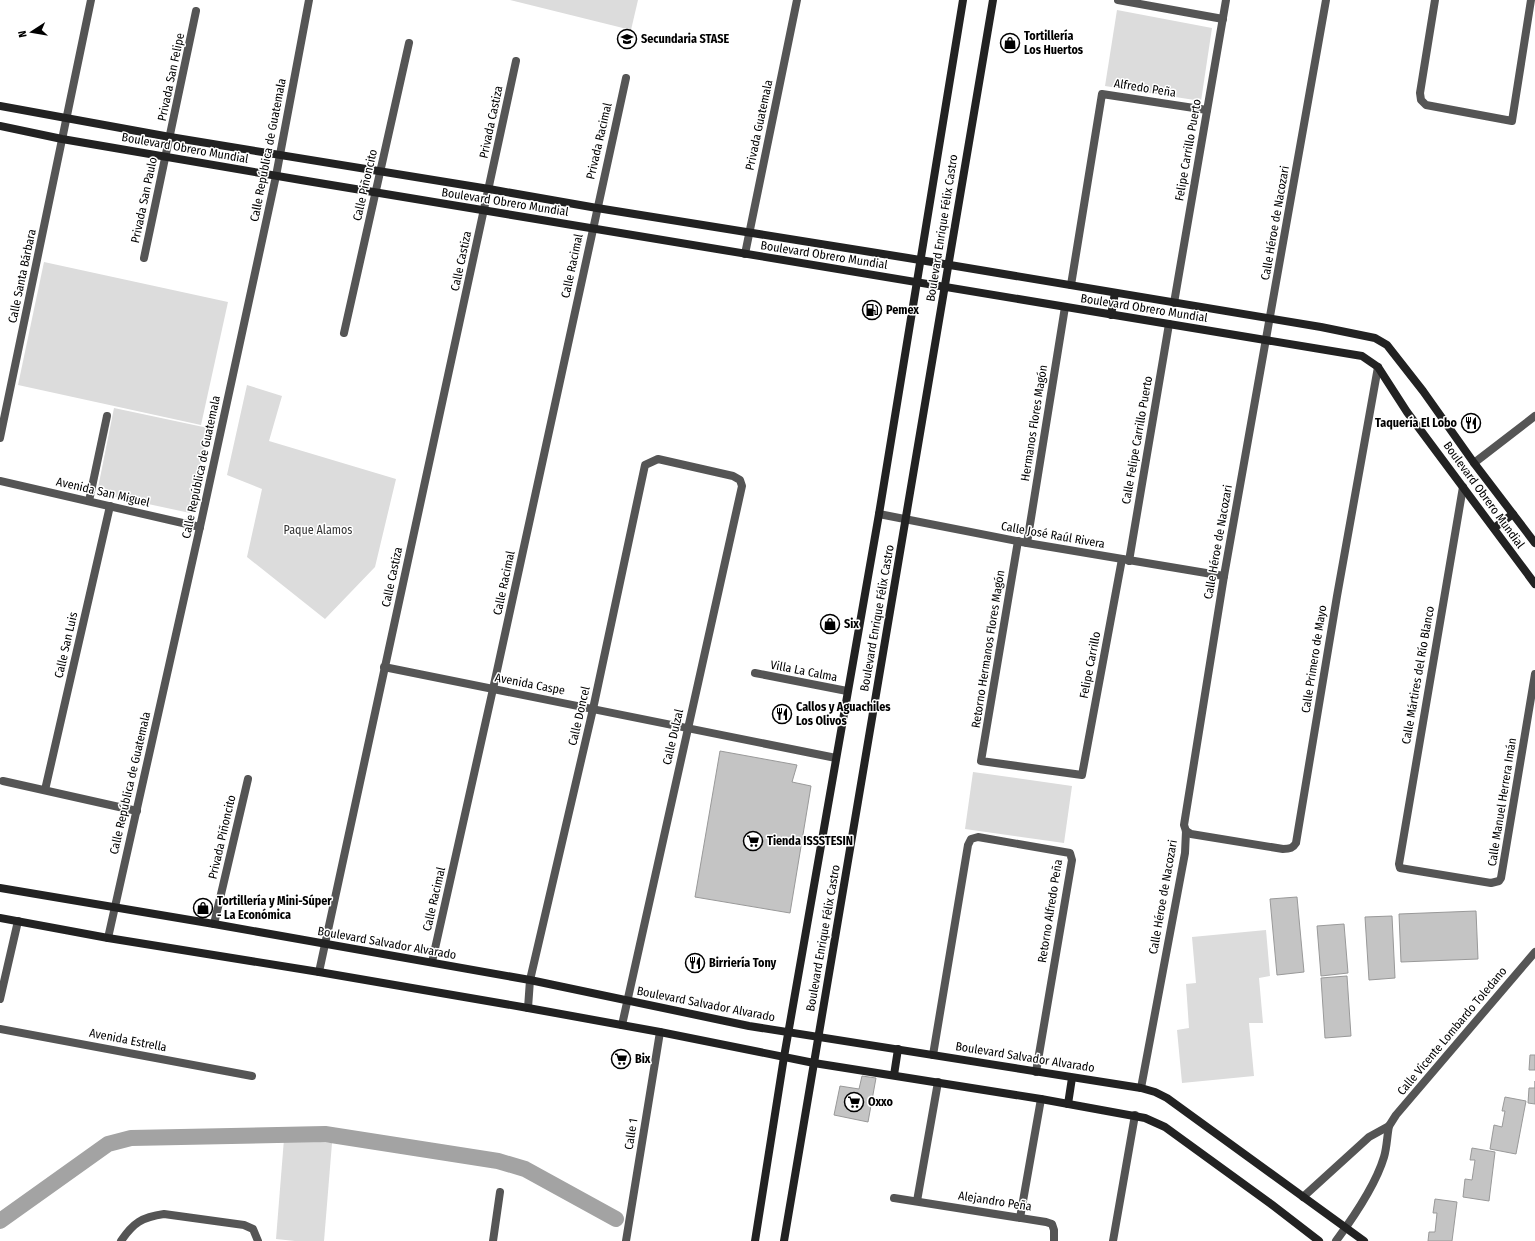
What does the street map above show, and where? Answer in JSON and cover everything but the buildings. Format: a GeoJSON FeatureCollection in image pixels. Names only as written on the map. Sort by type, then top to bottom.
{"type":"FeatureCollection","features":[{"type":"Feature","properties":{"kind":"street","name":"Calle Santa Bárbara"},"geometry":{"type":"LineString","coordinates":[[0,438],[91,0]]}},
{"type":"Feature","properties":{"kind":"street","name":"Calle República de Guatemala"},"geometry":{"type":"LineString","coordinates":[[108,938],[200,527],[276,176],[309,0]]}},
{"type":"Feature","properties":{"kind":"street","name":"Privada Guatemala"},"geometry":{"type":"LineString","coordinates":[[745,254],[797,0]]}},
{"type":"Feature","properties":{"kind":"street","name":"Boulevard Enrique Félix Castro"},"geometry":{"type":"LineString","coordinates":[[755,1241],[784,1057],[878,514],[964,0]]}},
{"type":"Feature","properties":{"kind":"street","name":"Boulevard Enrique Félix Castro"},"geometry":{"type":"LineString","coordinates":[[784,1241],[993,0]]}},
{"type":"Feature","properties":{"kind":"street"},"geometry":{"type":"LineString","coordinates":[[1118,0],[1223,19]]}},
{"type":"Feature","properties":{"kind":"street","name":"Felipe Carrillo Puerto"},"geometry":{"type":"LineString","coordinates":[[1174,303],[1226,0]]}},
{"type":"Feature","properties":{"kind":"street","name":"Calle Héroe de Nacozari"},"geometry":{"type":"LineString","coordinates":[[1141,1088],[1185,852],[1186,831],[1184,826],[1224,576],[1326,0]]}},
{"type":"Feature","properties":{"kind":"street"},"geometry":{"type":"LineString","coordinates":[[1435,0],[1420,93],[1421,100],[1426,105],[1512,120],[1531,0]]}},
{"type":"Feature","properties":{"kind":"street","name":"Privada San Felipe"},"geometry":{"type":"LineString","coordinates":[[168,148],[196,11]]}},
{"type":"Feature","properties":{"kind":"street","name":"Calle Piñoncito"},"geometry":{"type":"LineString","coordinates":[[344,333],[409,43]]}},
{"type":"Feature","properties":{"kind":"street","name":"Privada Castiza"},"geometry":{"type":"LineString","coordinates":[[489,188],[516,61]]}},
{"type":"Feature","properties":{"kind":"street","name":"Privada Racimal"},"geometry":{"type":"LineString","coordinates":[[597,208],[626,78]]}},
{"type":"Feature","properties":{"kind":"street","name":"Alfredo Peña"},"geometry":{"type":"LineString","coordinates":[[1071,285],[1102,94],[1207,110]]}},
{"type":"Feature","properties":{"kind":"street","name":"Boulevard Obrero Mundial"},"geometry":{"type":"LineString","coordinates":[[0,106],[170,137],[489,188],[749,234],[1071,285],[1321,327],[1375,338],[1386,345],[1423,391],[1474,463],[1535,543]]}},
{"type":"Feature","properties":{"kind":"street","name":"Boulevard Obrero Mundial"},"geometry":{"type":"LineString","coordinates":[[0,126],[62,139],[375,193],[1362,356],[1378,367],[1407,412],[1535,584]]}},
{"type":"Feature","properties":{"kind":"street","name":"Privada San Paulo"},"geometry":{"type":"LineString","coordinates":[[144,258],[168,148]]}},
{"type":"Feature","properties":{"kind":"street","name":"Calle Castiza"},"geometry":{"type":"LineString","coordinates":[[319,972],[489,188]]}},
{"type":"Feature","properties":{"kind":"street","name":"Calle Racimal"},"geometry":{"type":"LineString","coordinates":[[432,962],[493,689],[597,208]]}},
{"type":"Feature","properties":{"kind":"street"},"geometry":{"type":"LineString","coordinates":[[1111,315],[1116,293]]}},
{"type":"Feature","properties":{"kind":"street","name":"Hermanos Flores Magón"},"geometry":{"type":"LineString","coordinates":[[1027,543],[1065,307]]}},
{"type":"Feature","properties":{"kind":"street","name":"Calle Felipe Carrillo Puerto"},"geometry":{"type":"LineString","coordinates":[[1126,560],[1169,324]]}},
{"type":"Feature","properties":{"kind":"street","name":"Calle Primero de Mayo"},"geometry":{"type":"LineString","coordinates":[[1186,831],[1191,834],[1283,849],[1293,847],[1296,842],[1337,596],[1378,367]]}},
{"type":"Feature","properties":{"kind":"street"},"geometry":{"type":"LineString","coordinates":[[88,501],[107,416]]}},
{"type":"Feature","properties":{"kind":"street"},"geometry":{"type":"LineString","coordinates":[[1474,463],[1535,416]]}},
{"type":"Feature","properties":{"kind":"street","name":"Calle Dulzal"},"geometry":{"type":"LineString","coordinates":[[622,1025],[742,486],[740,480],[733,476],[658,459],[652,461]]}},
{"type":"Feature","properties":{"kind":"street","name":"Calle Doncel"},"geometry":{"type":"LineString","coordinates":[[528,1008],[530,980],[593,709],[645,465],[652,461]]}},
{"type":"Feature","properties":{"kind":"street","name":"Avenida San Miguel"},"geometry":{"type":"LineString","coordinates":[[0,481],[200,527]]}},
{"type":"Feature","properties":{"kind":"street","name":"Calle Mártires del Río Blanco"},"geometry":{"type":"LineString","coordinates":[[1400,868],[1398,864],[1463,487]]}},
{"type":"Feature","properties":{"kind":"street","name":"Calle San Luis"},"geometry":{"type":"LineString","coordinates":[[45,790],[110,506]]}},
{"type":"Feature","properties":{"kind":"street","name":"Calle José Raúl Rivera"},"geometry":{"type":"LineString","coordinates":[[878,514],[1027,543],[1224,576]]}},
{"type":"Feature","properties":{"kind":"street"},"geometry":{"type":"LineString","coordinates":[[1494,528],[1513,514]]}},
{"type":"Feature","properties":{"kind":"street","name":"Retorno Hermanos Flores Magón"},"geometry":{"type":"LineString","coordinates":[[1018,541],[981,761],[1082,775]]}},
{"type":"Feature","properties":{"kind":"street","name":"Felipe Carrillo"},"geometry":{"type":"LineString","coordinates":[[1082,775],[1126,560]]}},
{"type":"Feature","properties":{"kind":"street","name":"Avenida Caspe"},"geometry":{"type":"LineString","coordinates":[[384,667],[836,758]]}},
{"type":"Feature","properties":{"kind":"street","name":"Villa La Calma"},"geometry":{"type":"LineString","coordinates":[[755,673],[847,692]]}},
{"type":"Feature","properties":{"kind":"street","name":"Calle Manuel Herrera Imán"},"geometry":{"type":"LineString","coordinates":[[1400,868],[1491,882],[1499,881],[1501,878],[1535,674]]}},
{"type":"Feature","properties":{"kind":"street","name":"Privada Piñoncito"},"geometry":{"type":"LineString","coordinates":[[214,924],[248,779]]}},
{"type":"Feature","properties":{"kind":"street"},"geometry":{"type":"LineString","coordinates":[[3,782],[137,811]]}},
{"type":"Feature","properties":{"kind":"street","name":"Retorno Alfredo Peña"},"geometry":{"type":"LineString","coordinates":[[933,1055],[968,845],[971,839],[978,837],[1070,853],[1072,860],[1036,1072]]}},
{"type":"Feature","properties":{"kind":"street","name":"Boulevard Salvador Alvarado"},"geometry":{"type":"LineString","coordinates":[[0,888],[530,980],[749,1026],[1141,1088],[1155,1092],[1167,1098],[1364,1241]]}},
{"type":"Feature","properties":{"kind":"street"},"geometry":{"type":"LineString","coordinates":[[0,918],[108,938],[528,1008],[660,1032],[814,1063],[1041,1098],[1135,1115],[1156,1121],[1165,1127],[1272,1204],[1319,1241]]}},
{"type":"Feature","properties":{"kind":"street"},"geometry":{"type":"LineString","coordinates":[[0,999],[18,921]]}},
{"type":"Feature","properties":{"kind":"street","name":"Calle Vicente Lombardo Toledano"},"geometry":{"type":"LineString","coordinates":[[1303,1197],[1369,1137],[1389,1126],[1406,1103],[1535,952]]}},
{"type":"Feature","properties":{"kind":"street","name":"Avenida Estrella"},"geometry":{"type":"LineString","coordinates":[[0,1029],[252,1076]]}},
{"type":"Feature","properties":{"kind":"street","name":"Calle 1"},"geometry":{"type":"LineString","coordinates":[[626,1241],[660,1032]]}},
{"type":"Feature","properties":{"kind":"street"},"geometry":{"type":"LineString","coordinates":[[894,1075],[898,1049]]}},
{"type":"Feature","properties":{"kind":"street"},"geometry":{"type":"LineString","coordinates":[[1068,1104],[1072,1078]]}},
{"type":"Feature","properties":{"kind":"street"},"geometry":{"type":"LineString","coordinates":[[917,1201],[938,1082]]}},
{"type":"Feature","properties":{"kind":"street"},"geometry":{"type":"LineString","coordinates":[[1020,1218],[1041,1098]]}},
{"type":"Feature","properties":{"kind":"street"},"geometry":{"type":"LineString","coordinates":[[1113,1241],[1135,1115]]}},
{"type":"Feature","properties":{"kind":"street","name":"Calle Vicente Lombardo Toledano"},"geometry":{"type":"LineString","coordinates":[[1336,1241],[1376,1178],[1385,1156],[1389,1126]]}},
{"type":"Feature","properties":{"kind":"street"},"geometry":{"type":"LineString","coordinates":[[493,1241],[500,1192]]}},
{"type":"Feature","properties":{"kind":"street","name":"Alejandro Peña"},"geometry":{"type":"LineString","coordinates":[[894,1198],[1046,1222],[1052,1224],[1054,1230],[1054,1241]]}},
{"type":"Feature","properties":{"kind":"street"},"geometry":{"type":"LineString","coordinates":[[121,1241],[128,1230],[139,1221],[151,1216],[164,1214],[244,1225],[252,1230],[258,1241]]}},
{"type":"Feature","properties":{"kind":"green space"},"geometry":{"type":"Polygon","coordinates":[[[510,0],[638,0],[631,30],[510,0]]]}},
{"type":"Feature","properties":{"kind":"green space"},"geometry":{"type":"Polygon","coordinates":[[[1117,10],[1212,28],[1201,101],[1105,86],[1117,10]]]}},
{"type":"Feature","properties":{"kind":"green space"},"geometry":{"type":"Polygon","coordinates":[[[44,262],[228,302],[201,425],[18,385],[44,262]]]}},
{"type":"Feature","properties":{"kind":"green space","name":"Paque Alamos"},"geometry":{"type":"Polygon","coordinates":[[[247,385],[282,396],[269,441],[396,479],[375,567],[325,619],[247,557],[262,489],[227,475],[247,385]]]}},
{"type":"Feature","properties":{"kind":"green space"},"geometry":{"type":"Polygon","coordinates":[[[114,408],[208,428],[190,513],[97,493],[114,408]]]}},
{"type":"Feature","properties":{"kind":"green space"},"geometry":{"type":"Polygon","coordinates":[[[973,772],[1072,786],[1064,843],[965,829],[973,772]]]}},
{"type":"Feature","properties":{"kind":"green space"},"geometry":{"type":"Polygon","coordinates":[[[1266,930],[1270,976],[1259,978],[1263,1023],[1249,1023],[1254,1076],[1182,1083],[1177,1030],[1189,1028],[1186,984],[1196,983],[1192,937],[1266,930]]]}},
{"type":"Feature","properties":{"kind":"green space"},"geometry":{"type":"Polygon","coordinates":[[[284,1139],[332,1143],[324,1241],[295,1241],[276,1239],[284,1139]]]}},
{"type":"Feature","properties":{"kind":"waterway"},"geometry":{"type":"LineString","coordinates":[[0,1221],[108,1144],[131,1138],[325,1134],[498,1161],[525,1169],[616,1219]]}},
{"type":"Feature","properties":{"kind":"place","name":"Secundaria STASE"},"geometry":{"type":"Point","coordinates":[627,39]}},
{"type":"Feature","properties":{"kind":"place","name":"Tortillería Los Huertos"},"geometry":{"type":"Point","coordinates":[1010,43]}},
{"type":"Feature","properties":{"kind":"place","name":"Pemex"},"geometry":{"type":"Point","coordinates":[872,310]}},
{"type":"Feature","properties":{"kind":"place","name":"Taquería El Lobo"},"geometry":{"type":"Point","coordinates":[1471,423]}},
{"type":"Feature","properties":{"kind":"place","name":"Six"},"geometry":{"type":"Point","coordinates":[830,624]}},
{"type":"Feature","properties":{"kind":"place","name":"Callos y Aguachiles Los Olivos"},"geometry":{"type":"Point","coordinates":[782,714]}},
{"type":"Feature","properties":{"kind":"place","name":"Tienda ISSSTESIN"},"geometry":{"type":"Point","coordinates":[753,841]}},
{"type":"Feature","properties":{"kind":"place","name":"Tortillería y Mini-Súper - La Económica"},"geometry":{"type":"Point","coordinates":[203,908]}},
{"type":"Feature","properties":{"kind":"place","name":"Birriería Tony"},"geometry":{"type":"Point","coordinates":[695,963]}},
{"type":"Feature","properties":{"kind":"place","name":"Bix"},"geometry":{"type":"Point","coordinates":[621,1059]}},
{"type":"Feature","properties":{"kind":"place","name":"Oxxo"},"geometry":{"type":"Point","coordinates":[854,1102]}}]}
